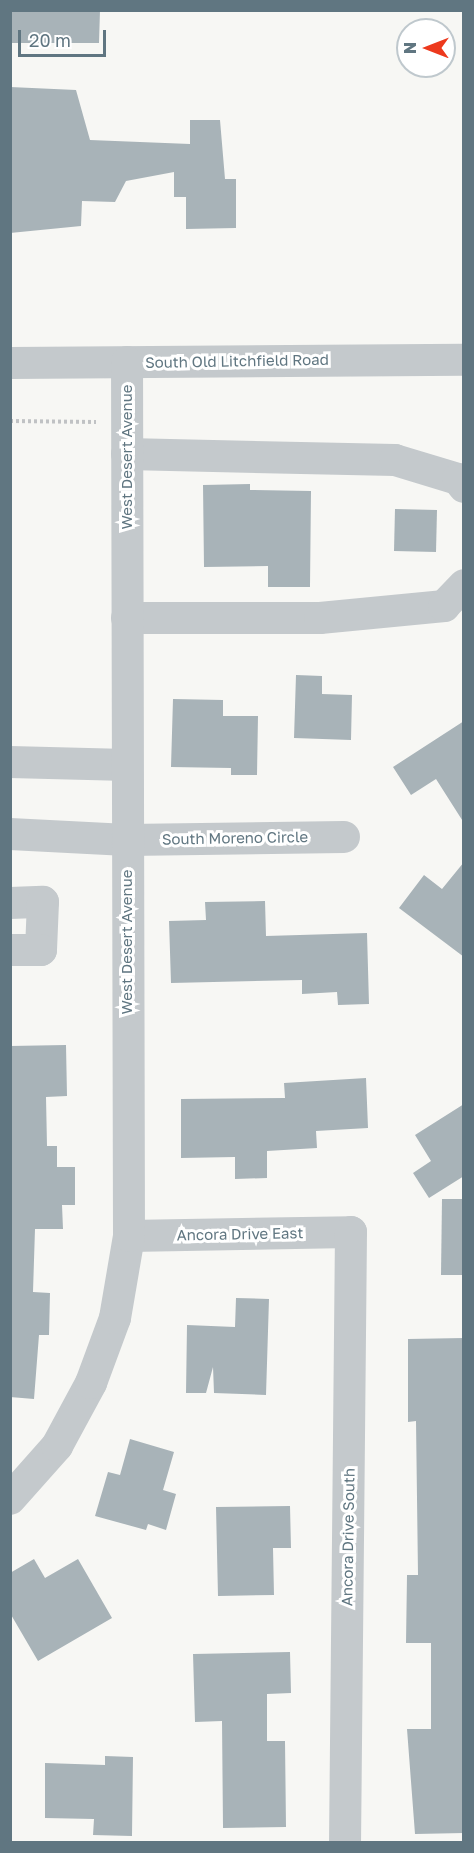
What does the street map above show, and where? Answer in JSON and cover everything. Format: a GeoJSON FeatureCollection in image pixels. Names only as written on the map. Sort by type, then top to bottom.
{"type":"FeatureCollection","features":[{"type":"Feature","properties":{"kind":"street","name":"South Old Litchfield Road"},"geometry":{"type":"LineString","coordinates":[[10,363],[464,360]]}},
{"type":"Feature","properties":{"kind":"street","name":"West Desert Avenue"},"geometry":{"type":"LineString","coordinates":[[14,1497],[57,1446],[91,1383],[116,1318],[129,1236],[127,362]]}},
{"type":"Feature","properties":{"kind":"street"},"geometry":{"type":"LineString","coordinates":[[127,454],[395,460],[458,479],[464,487]]}},
{"type":"Feature","properties":{"kind":"street"},"geometry":{"type":"LineString","coordinates":[[127,618],[320,618],[444,606],[464,585]]}},
{"type":"Feature","properties":{"kind":"street"},"geometry":{"type":"LineString","coordinates":[[10,762],[127,765]]}},
{"type":"Feature","properties":{"kind":"street","name":"South Moreno Circle"},"geometry":{"type":"LineString","coordinates":[[10,834],[127,840],[344,837]]}},
{"type":"Feature","properties":{"kind":"street"},"geometry":{"type":"LineString","coordinates":[[10,903],[43,902],[41,950],[10,950]]}},
{"type":"Feature","properties":{"kind":"street","name":"Ancora Drive East"},"geometry":{"type":"LineString","coordinates":[[129,1236],[351,1232]]}},
{"type":"Feature","properties":{"kind":"street","name":"Ancora Drive South"},"geometry":{"type":"LineString","coordinates":[[345,1842],[351,1232]]}},
{"type":"Feature","properties":{"kind":"path"},"geometry":{"type":"LineString","coordinates":[[10,421],[127,423]]}},
{"type":"Feature","properties":{"kind":"building"},"geometry":{"type":"Polygon","coordinates":[[[10,10],[100,10],[99,43],[10,43],[10,10]]]}},
{"type":"Feature","properties":{"kind":"building"},"geometry":{"type":"Polygon","coordinates":[[[10,87],[76,90],[90,140],[190,144],[190,120],[220,120],[225,179],[236,179],[236,228],[186,229],[186,197],[174,197],[174,172],[126,181],[115,202],[82,201],[81,226],[10,233],[10,87]]]}},
{"type":"Feature","properties":{"kind":"building"},"geometry":{"type":"Polygon","coordinates":[[[250,484],[250,490],[311,491],[310,587],[268,587],[268,566],[204,567],[203,485],[250,484]]]}},
{"type":"Feature","properties":{"kind":"building"},"geometry":{"type":"Polygon","coordinates":[[[395,509],[437,510],[436,552],[394,551],[395,509]]]}},
{"type":"Feature","properties":{"kind":"building"},"geometry":{"type":"Polygon","coordinates":[[[296,675],[322,676],[322,694],[352,695],[351,740],[294,738],[296,675]]]}},
{"type":"Feature","properties":{"kind":"building"},"geometry":{"type":"Polygon","coordinates":[[[173,699],[223,700],[223,716],[258,716],[257,775],[231,775],[231,768],[171,767],[173,699]]]}},
{"type":"Feature","properties":{"kind":"building"},"geometry":{"type":"Polygon","coordinates":[[[464,721],[464,823],[436,779],[411,795],[393,767],[464,721]]]}},
{"type":"Feature","properties":{"kind":"building"},"geometry":{"type":"Polygon","coordinates":[[[464,862],[464,957],[399,908],[424,875],[442,889],[464,862]]]}},
{"type":"Feature","properties":{"kind":"building"},"geometry":{"type":"Polygon","coordinates":[[[265,901],[266,936],[367,933],[369,1004],[338,1005],[337,992],[302,994],[302,980],[171,983],[169,921],[206,920],[205,902],[265,901]]]}},
{"type":"Feature","properties":{"kind":"building"},"geometry":{"type":"Polygon","coordinates":[[[66,1045],[67,1096],[46,1097],[47,1146],[57,1146],[57,1167],[75,1167],[75,1205],[62,1205],[63,1229],[35,1229],[33,1292],[50,1293],[49,1335],[39,1335],[34,1399],[10,1397],[10,1046],[66,1045]]]}},
{"type":"Feature","properties":{"kind":"building"},"geometry":{"type":"Polygon","coordinates":[[[366,1078],[368,1128],[316,1131],[317,1148],[267,1151],[267,1178],[235,1179],[235,1157],[181,1158],[181,1099],[285,1098],[284,1083],[366,1078]]]}},
{"type":"Feature","properties":{"kind":"building"},"geometry":{"type":"Polygon","coordinates":[[[464,1104],[464,1176],[429,1198],[413,1173],[431,1161],[415,1135],[464,1104]]]}},
{"type":"Feature","properties":{"kind":"building"},"geometry":{"type":"Polygon","coordinates":[[[442,1199],[464,1199],[464,1275],[441,1275],[442,1199]]]}},
{"type":"Feature","properties":{"kind":"building"},"geometry":{"type":"Polygon","coordinates":[[[236,1298],[269,1299],[266,1395],[214,1393],[213,1367],[206,1393],[186,1393],[187,1325],[235,1327],[236,1298]]]}},
{"type":"Feature","properties":{"kind":"building"},"geometry":{"type":"Polygon","coordinates":[[[464,1338],[464,1833],[415,1834],[407,1729],[431,1729],[431,1643],[406,1643],[407,1575],[418,1575],[416,1421],[408,1422],[408,1339],[464,1338]]]}},
{"type":"Feature","properties":{"kind":"building"},"geometry":{"type":"Polygon","coordinates":[[[130,1439],[174,1452],[163,1490],[176,1494],[166,1530],[148,1524],[146,1530],[95,1516],[108,1472],[120,1475],[130,1439]]]}},
{"type":"Feature","properties":{"kind":"building"},"geometry":{"type":"Polygon","coordinates":[[[290,1506],[291,1548],[273,1548],[274,1595],[218,1596],[216,1507],[290,1506]]]}},
{"type":"Feature","properties":{"kind":"building"},"geometry":{"type":"Polygon","coordinates":[[[34,1559],[45,1578],[78,1559],[112,1618],[38,1661],[10,1613],[10,1573],[34,1559]]]}},
{"type":"Feature","properties":{"kind":"building"},"geometry":{"type":"Polygon","coordinates":[[[290,1652],[291,1693],[267,1694],[267,1741],[285,1741],[286,1827],[223,1828],[222,1721],[195,1722],[193,1654],[290,1652]]]}},
{"type":"Feature","properties":{"kind":"building"},"geometry":{"type":"Polygon","coordinates":[[[105,1756],[133,1757],[132,1836],[93,1835],[94,1819],[45,1818],[45,1763],[105,1765],[105,1756]]]}}]}
